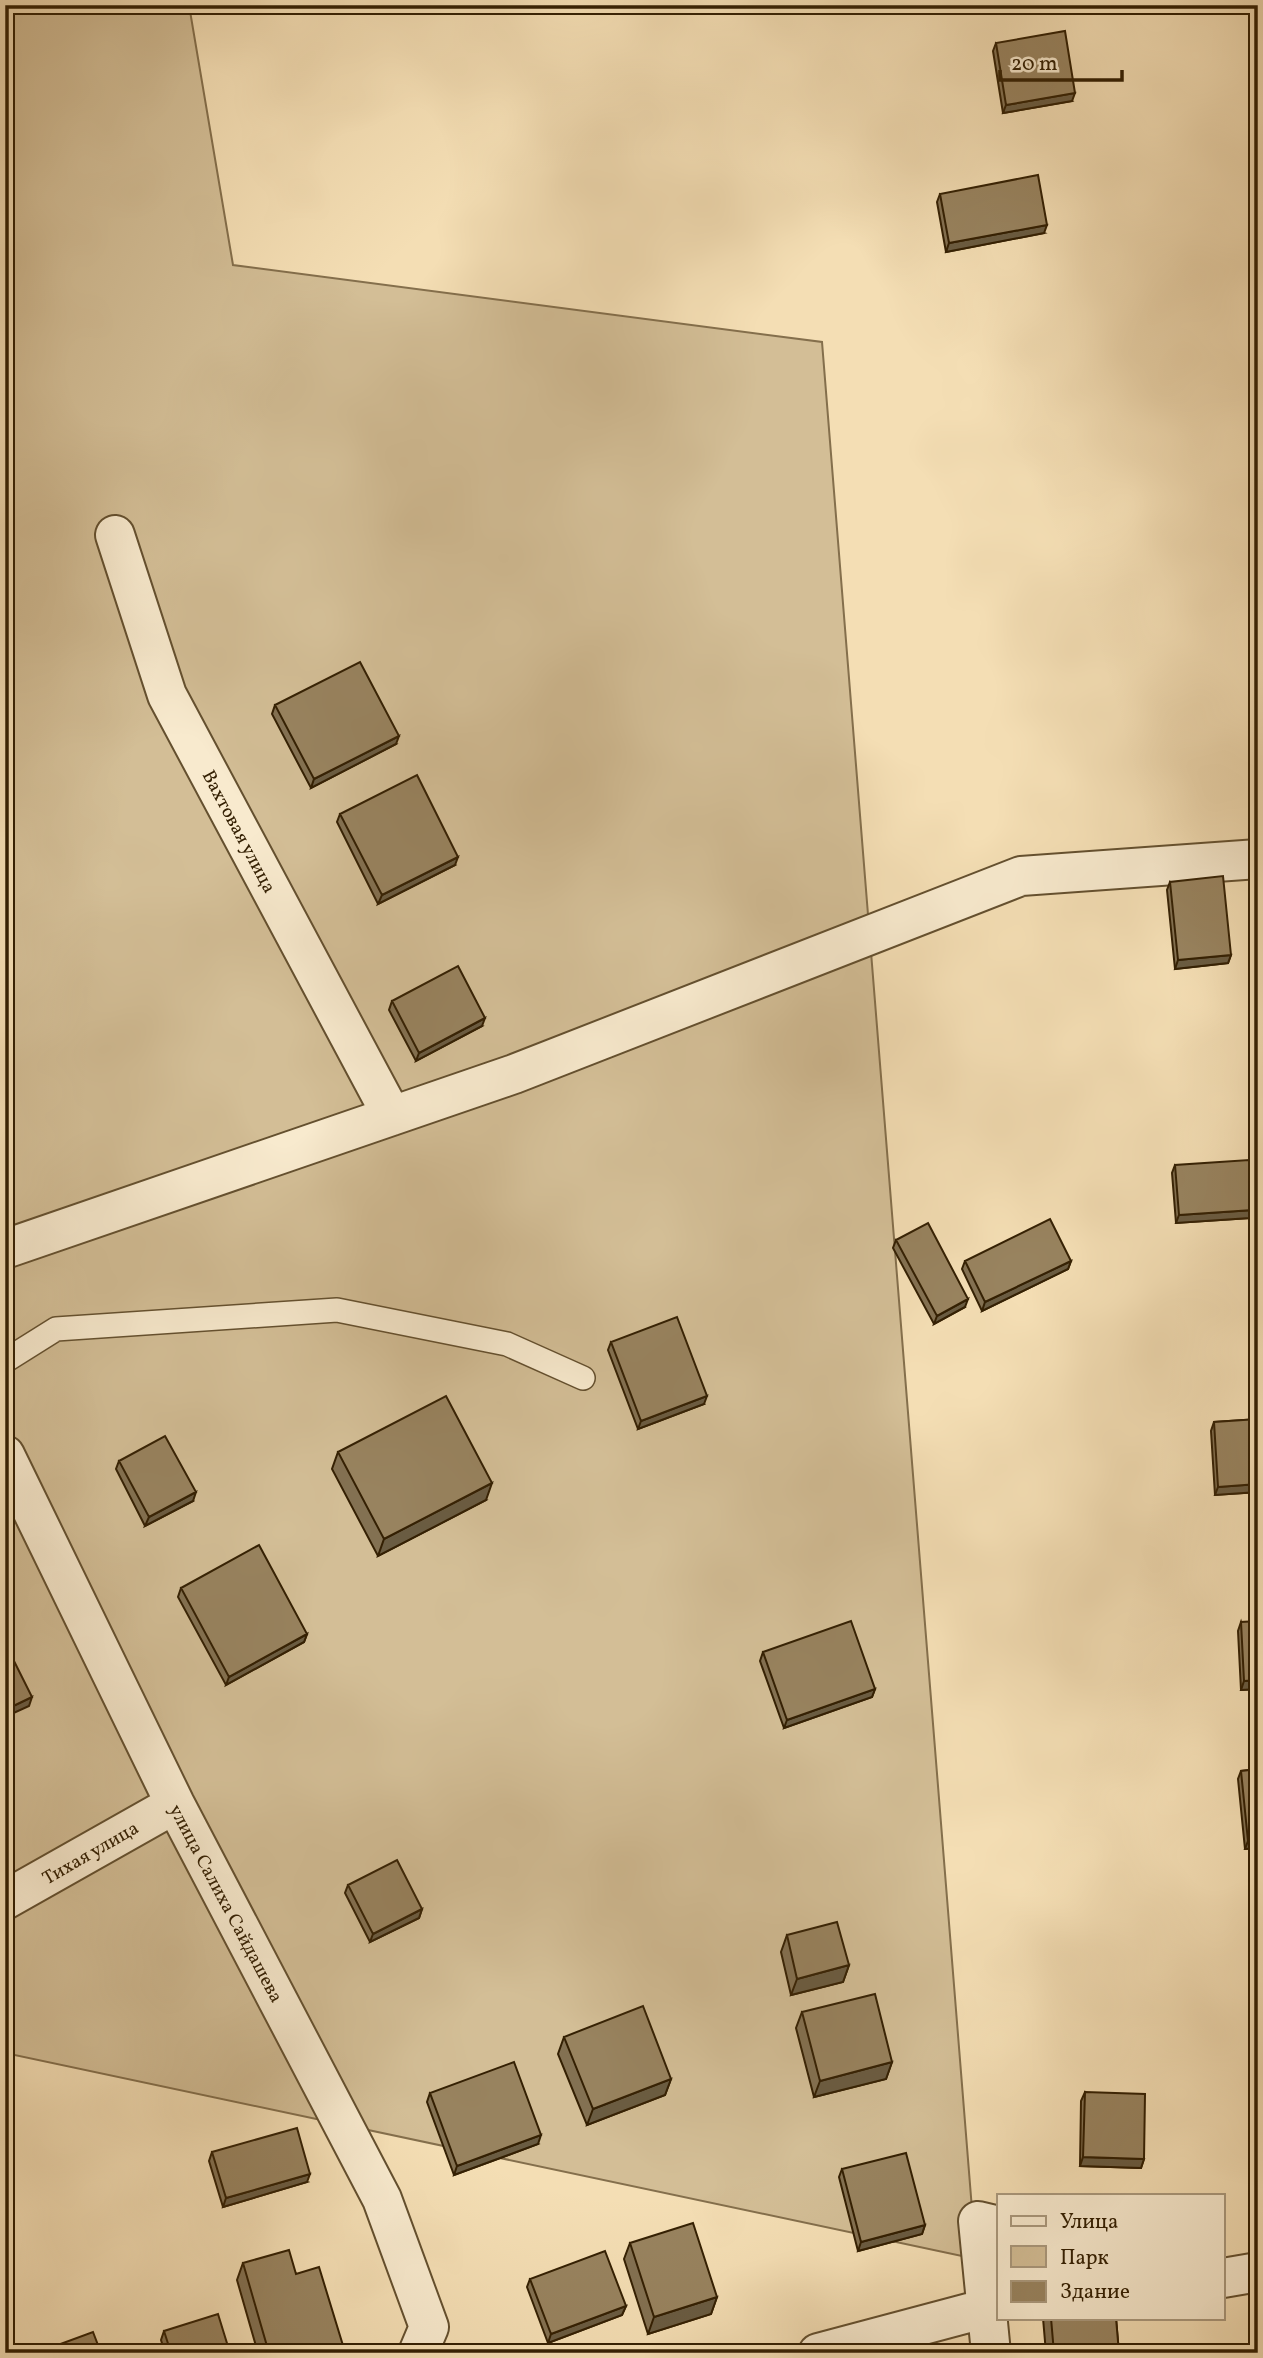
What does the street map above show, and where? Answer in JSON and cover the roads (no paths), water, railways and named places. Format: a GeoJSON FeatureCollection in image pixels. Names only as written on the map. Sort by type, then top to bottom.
{"type":"FeatureCollection","features":[{"type":"Feature","properties":{"kind":"street","name":"Вахтовая улица"},"geometry":{"type":"LineString","coordinates":[[115,535],[167,695],[392,1116]]}},
{"type":"Feature","properties":{"kind":"street"},"geometry":{"type":"LineString","coordinates":[[5,1249],[514,1074],[1021,876],[1258,859]]}},
{"type":"Feature","properties":{"kind":"street","name":"улица Салиха Сайдашева"},"geometry":{"type":"LineString","coordinates":[[5,1455],[175,1804],[382,2199],[429,2327],[418,2353]]}},
{"type":"Feature","properties":{"kind":"street","name":"Тихая улица"},"geometry":{"type":"LineString","coordinates":[[5,1900],[175,1804]]}},
{"type":"Feature","properties":{"kind":"street"},"geometry":{"type":"LineString","coordinates":[[988,2223],[987,2308],[991,2353]]}},
{"type":"Feature","properties":{"kind":"street"},"geometry":{"type":"LineString","coordinates":[[1224,2278],[1258,2272]]}},
{"type":"Feature","properties":{"kind":"street"},"geometry":{"type":"LineString","coordinates":[[818,2353],[987,2308]]}},
{"type":"Feature","properties":{"kind":"lane"},"geometry":{"type":"LineString","coordinates":[[5,1361],[55,1329],[337,1310],[507,1344],[583,1378]]}}]}
